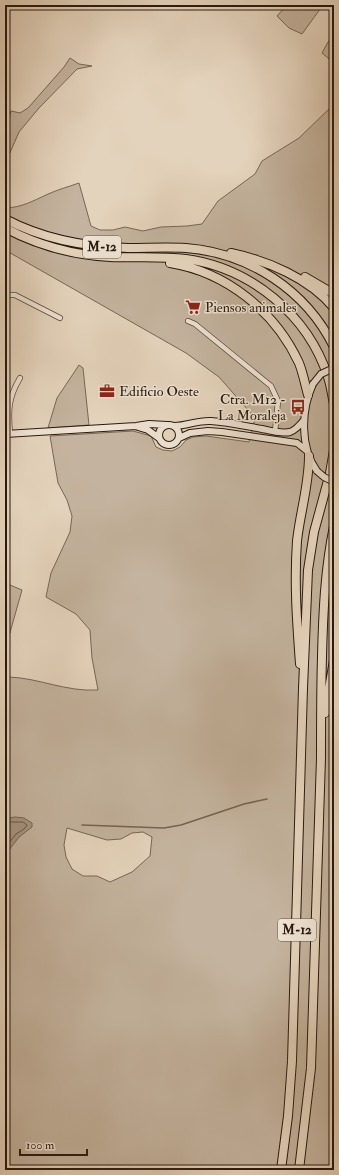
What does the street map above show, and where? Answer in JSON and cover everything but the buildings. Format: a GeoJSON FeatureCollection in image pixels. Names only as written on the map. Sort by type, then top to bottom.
{"type":"FeatureCollection","features":[{"type":"Feature","properties":{"kind":"highway","name":"M-12"},"geometry":{"type":"LineString","coordinates":[[5,219],[47,236],[84,244],[129,248],[186,248],[204,250],[231,257],[264,272],[285,286],[300,299],[312,312],[334,347]]}},
{"type":"Feature","properties":{"kind":"highway","name":"M-12"},"geometry":{"type":"LineString","coordinates":[[5,228],[36,241],[68,251],[108,257],[185,259],[223,268],[252,282],[276,299],[299,323],[315,348],[328,378],[334,404]]}},
{"type":"Feature","properties":{"kind":"highway"},"geometry":{"type":"LineString","coordinates":[[204,250],[212,249],[259,260],[280,267],[303,276],[334,294]]}},
{"type":"Feature","properties":{"kind":"highway"},"geometry":{"type":"LineString","coordinates":[[152,258],[161,262],[187,266],[208,274],[234,287],[256,304],[272,321],[293,352],[302,371],[308,395]]}},
{"type":"Feature","properties":{"kind":"highway"},"geometry":{"type":"LineString","coordinates":[[259,260],[293,275],[306,283],[322,295],[334,308]]}},
{"type":"Feature","properties":{"kind":"highway","name":"M-12"},"geometry":{"type":"LineString","coordinates":[[281,1170],[288,1116],[292,1061],[307,595],[310,556],[314,532],[330,473],[334,450]]}},
{"type":"Feature","properties":{"kind":"highway"},"geometry":{"type":"LineString","coordinates":[[303,688],[295,602],[297,541],[307,481],[308,454]]}},
{"type":"Feature","properties":{"kind":"highway","name":"M-12"},"geometry":{"type":"LineString","coordinates":[[299,1170],[311,1068],[321,758],[324,609],[329,551],[334,526]]}},
{"type":"Feature","properties":{"kind":"highway"},"geometry":{"type":"LineString","coordinates":[[321,758],[325,714],[334,660]]}},
{"type":"Feature","properties":{"kind":"street"},"geometry":{"type":"LineString","coordinates":[[5,295],[15,295],[60,318]]}},
{"type":"Feature","properties":{"kind":"street"},"geometry":{"type":"LineString","coordinates":[[188,320],[195,324],[271,386],[278,401],[275,432]]}},
{"type":"Feature","properties":{"kind":"street"},"geometry":{"type":"LineString","coordinates":[[308,454],[304,420],[308,395],[313,384],[321,374],[334,368]]}},
{"type":"Feature","properties":{"kind":"street"},"geometry":{"type":"LineString","coordinates":[[20,378],[11,394],[7,434],[150,424],[180,426],[199,421],[222,422],[275,432],[288,432],[294,430],[304,420]]}},
{"type":"Feature","properties":{"kind":"street"},"geometry":{"type":"LineString","coordinates":[[159,438],[160,430],[167,425]]}},
{"type":"Feature","properties":{"kind":"street"},"geometry":{"type":"LineString","coordinates":[[136,426],[148,430],[167,445],[174,444],[179,438],[190,433],[208,431],[297,443],[308,454],[317,471],[324,477],[334,482]]}},
{"type":"Feature","properties":{"kind":"street"},"geometry":{"type":"LineString","coordinates":[[174,426],[179,431],[179,438]]}},
{"type":"Feature","properties":{"kind":"shaded area"},"geometry":{"type":"Polygon","coordinates":[[[287,5],[323,5],[302,34],[289,28],[277,16],[287,5]]]}},
{"type":"Feature","properties":{"kind":"shaded area"},"geometry":{"type":"Polygon","coordinates":[[[334,35],[334,63],[322,53],[334,35]]]}},
{"type":"Feature","properties":{"kind":"shaded area"},"geometry":{"type":"Polygon","coordinates":[[[70,58],[79,64],[92,66],[77,69],[39,108],[19,132],[5,164],[5,132],[11,111],[20,113],[28,108],[70,58]]]}},
{"type":"Feature","properties":{"kind":"shaded area"},"geometry":{"type":"Polygon","coordinates":[[[329,109],[334,137],[334,1170],[5,1170],[5,583],[22,590],[9,636],[9,677],[75,689],[98,690],[92,658],[90,630],[76,614],[46,597],[51,573],[70,532],[72,516],[67,500],[58,483],[50,436],[133,431],[151,436],[156,447],[163,450],[172,451],[180,447],[186,440],[193,437],[206,436],[249,442],[255,418],[219,377],[186,353],[5,250],[5,206],[7,208],[23,205],[79,183],[91,226],[100,230],[113,230],[125,227],[143,231],[161,227],[202,224],[218,201],[255,174],[262,161],[299,138],[329,109]],[[67,828],[64,845],[66,857],[72,869],[83,876],[97,876],[110,882],[132,872],[150,856],[152,837],[143,832],[132,833],[121,839],[107,840],[67,828]]]}},
{"type":"Feature","properties":{"kind":"shaded area"},"geometry":{"type":"Polygon","coordinates":[[[79,365],[83,368],[89,425],[48,428],[57,398],[79,365]]]}},
{"type":"Feature","properties":{"kind":"water"},"geometry":{"type":"Polygon","coordinates":[[[15,817],[24,818],[32,823],[32,827],[19,837],[5,853],[5,819],[15,817]]]}},
{"type":"Feature","properties":{"kind":"waterway"},"geometry":{"type":"LineString","coordinates":[[82,825],[164,828],[181,825],[244,804],[267,799]]}},
{"type":"Feature","properties":{"kind":"place","name":"Piensos animales"},"geometry":{"type":"Point","coordinates":[193,307]}},
{"type":"Feature","properties":{"kind":"place","name":"Edificio Oeste"},"geometry":{"type":"Point","coordinates":[107,391]}},
{"type":"Feature","properties":{"kind":"place","name":"Ctra. M12 - La Moraleja"},"geometry":{"type":"Point","coordinates":[298,407]}}]}
